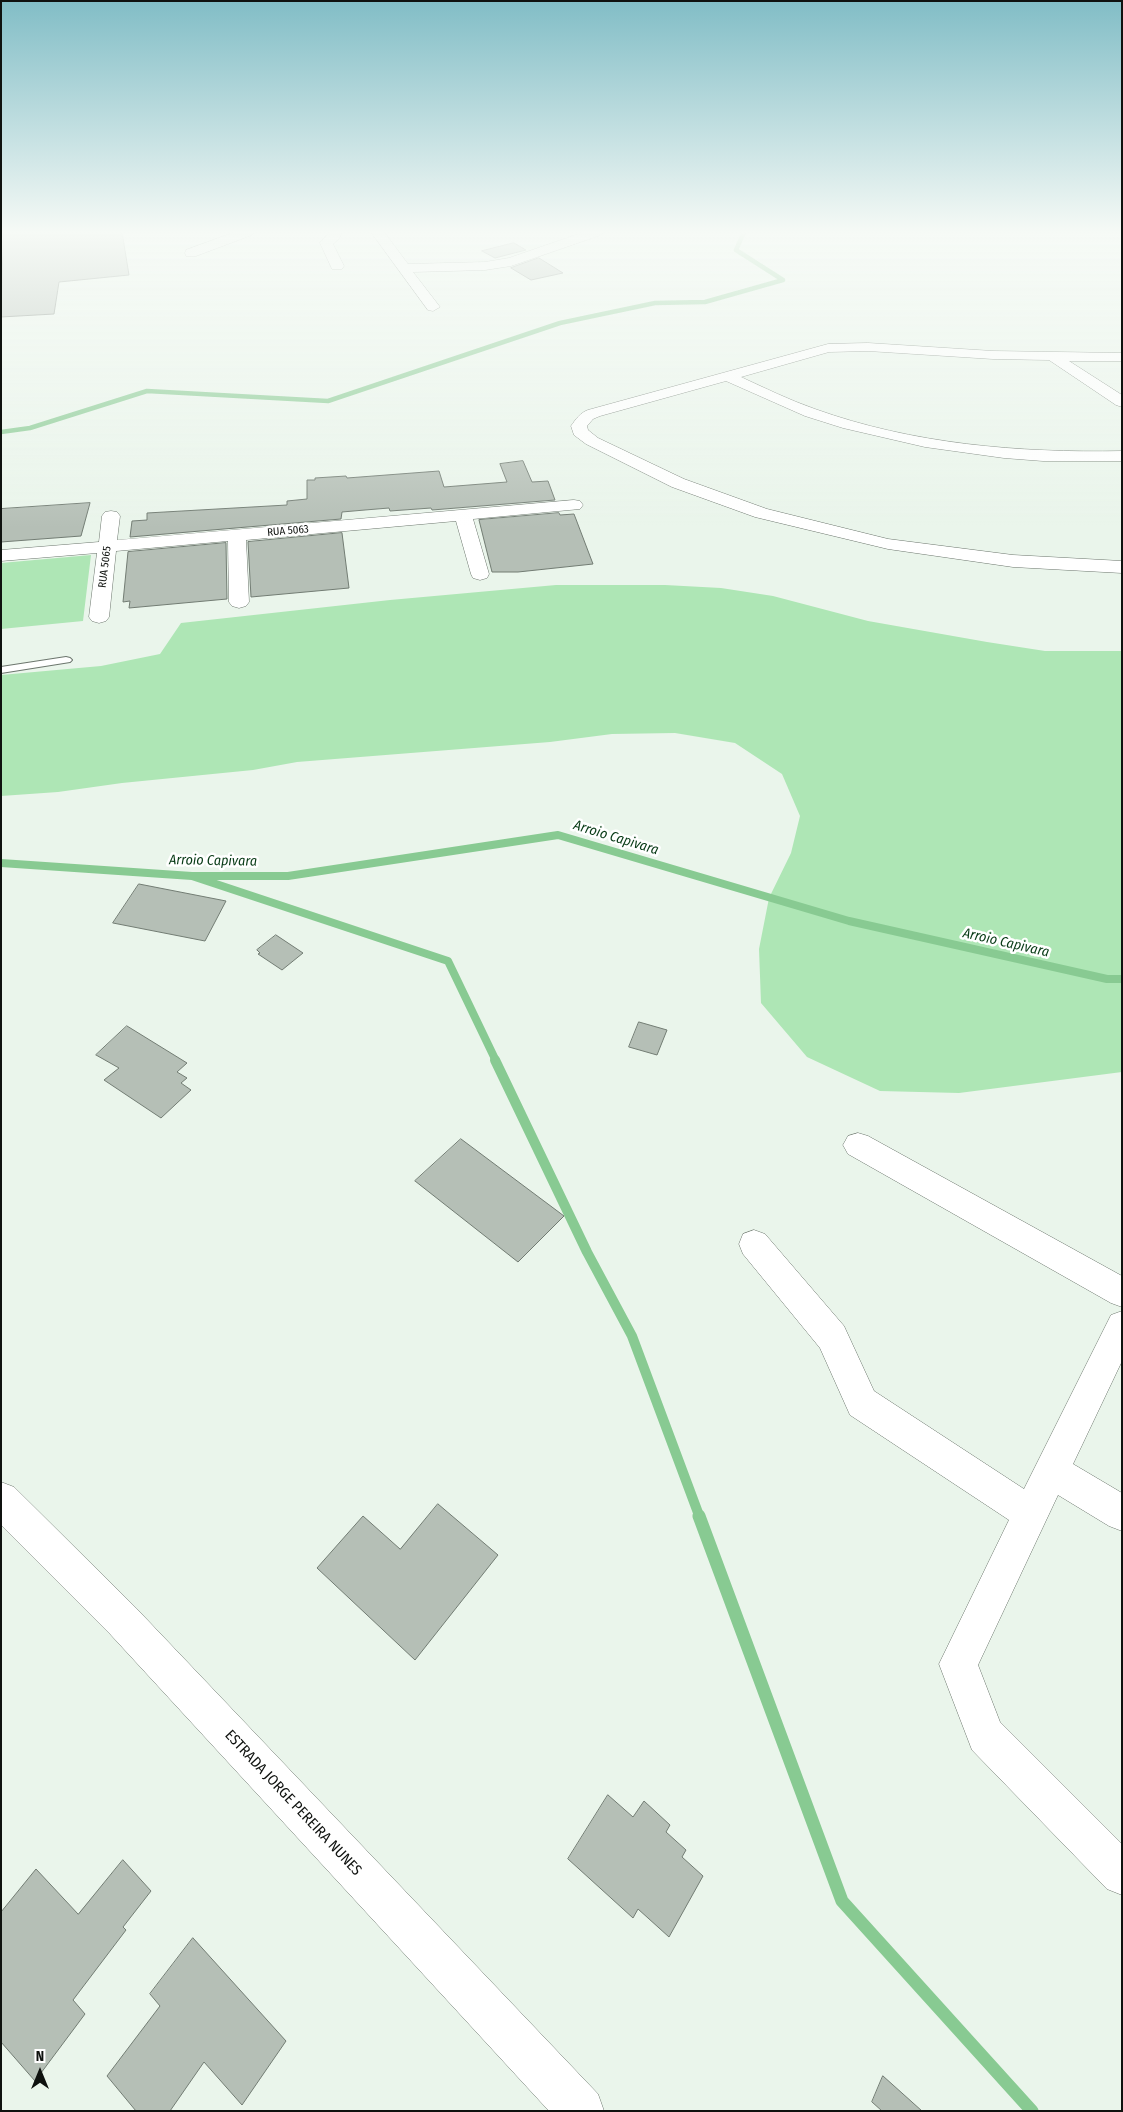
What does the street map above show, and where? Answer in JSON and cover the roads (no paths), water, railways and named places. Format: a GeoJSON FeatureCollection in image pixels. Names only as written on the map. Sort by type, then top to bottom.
{"type":"FeatureCollection","features":[{"type":"Feature","properties":{"kind":"street"},"geometry":{"type":"LineString","coordinates":[[1122,357],[924,351],[868,347],[828,348],[594,413],[582,420],[579,426],[580,432],[592,441],[678,483],[761,513],[888,544],[1013,562],[1122,567]]}},
{"type":"Feature","properties":{"kind":"street"},"geometry":{"type":"LineString","coordinates":[[924,351],[961,360],[1068,366]]}},
{"type":"Feature","properties":{"kind":"street"},"geometry":{"type":"LineString","coordinates":[[1052,356],[1122,402]]}},
{"type":"Feature","properties":{"kind":"street"},"geometry":{"type":"LineString","coordinates":[[728,376],[809,412],[859,427],[915,440],[1030,455],[1122,456]]}},
{"type":"Feature","properties":{"kind":"street","name":"RUA 5063"},"geometry":{"type":"LineString","coordinates":[[1,556],[574,505]]}},
{"type":"Feature","properties":{"kind":"street"},"geometry":{"type":"LineString","coordinates":[[463,515],[480,574]]}},
{"type":"Feature","properties":{"kind":"street","name":"RUA 5065"},"geometry":{"type":"LineString","coordinates":[[99,617],[111,516]]}},
{"type":"Feature","properties":{"kind":"street"},"geometry":{"type":"LineString","coordinates":[[238,535],[238,602]]}},
{"type":"Feature","properties":{"kind":"street"},"geometry":{"type":"LineString","coordinates":[[858,1145],[1122,1293]]}},
{"type":"Feature","properties":{"kind":"street"},"geometry":{"type":"LineString","coordinates":[[754,1244],[832,1337],[862,1403],[1031,1514]]}},
{"type":"Feature","properties":{"kind":"street"},"geometry":{"type":"LineString","coordinates":[[1122,1326],[958,1664],[986,1736],[1122,1874]]}},
{"type":"Feature","properties":{"kind":"street"},"geometry":{"type":"LineString","coordinates":[[1052,1471],[1122,1513]]}},
{"type":"Feature","properties":{"kind":"street","name":"ESTRADA JORGE PEREIRA NUNES"},"geometry":{"type":"LineString","coordinates":[[1,1500],[123,1621],[581,2111]]}},
{"type":"Feature","properties":{"kind":"lane"},"geometry":{"type":"LineString","coordinates":[[1,670],[66,660]]}},
{"type":"Feature","properties":{"kind":"waterway"},"geometry":{"type":"LineString","coordinates":[[1,432],[30,428],[147,391],[328,401],[538,331]]}},
{"type":"Feature","properties":{"kind":"waterway","name":"Arroio Capivara"},"geometry":{"type":"LineString","coordinates":[[192,876],[288,876],[558,835],[849,921],[1107,979],[1122,979]]}},
{"type":"Feature","properties":{"kind":"waterway","name":"Arroio Capivara"},"geometry":{"type":"LineString","coordinates":[[1,863],[192,876]]}},
{"type":"Feature","properties":{"kind":"waterway"},"geometry":{"type":"LineString","coordinates":[[192,876],[448,961],[496,1061]]}},
{"type":"Feature","properties":{"kind":"waterway"},"geometry":{"type":"LineString","coordinates":[[495,1060],[587,1252],[632,1336],[700,1518]]}},
{"type":"Feature","properties":{"kind":"waterway"},"geometry":{"type":"LineString","coordinates":[[699,1516],[842,1901],[1032,2111]]}}]}
